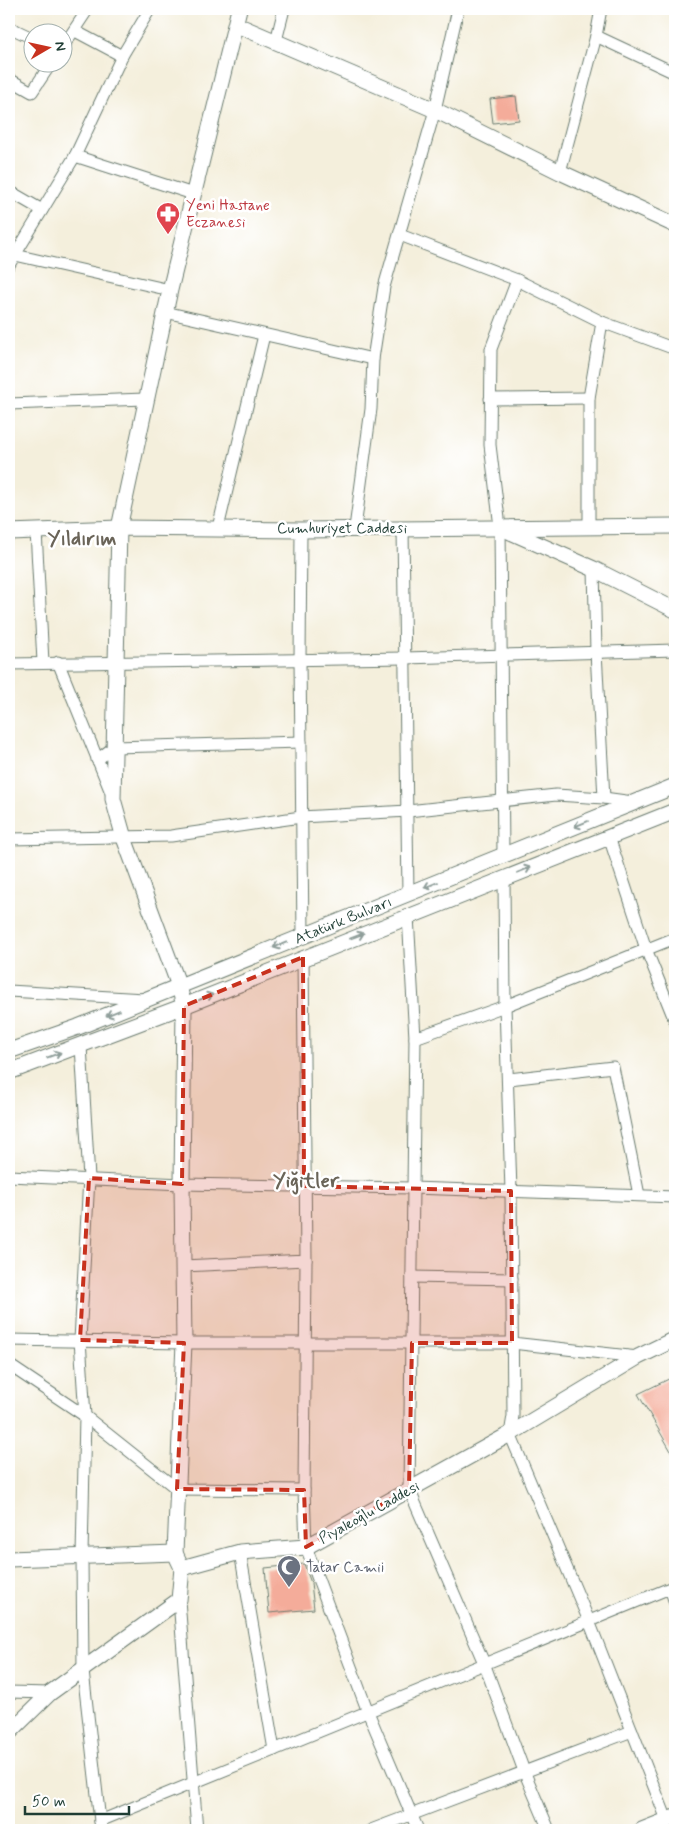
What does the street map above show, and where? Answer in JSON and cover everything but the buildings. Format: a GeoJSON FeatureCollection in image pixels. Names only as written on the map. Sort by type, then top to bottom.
{"type":"FeatureCollection","features":[{"type":"Feature","properties":{"kind":"street"},"geometry":{"type":"LineString","coordinates":[[72,35],[88,9]]}},
{"type":"Feature","properties":{"kind":"street"},"geometry":{"type":"LineString","coordinates":[[150,9],[122,56],[75,156],[12,260],[170,290]]}},
{"type":"Feature","properties":{"kind":"street"},"geometry":{"type":"LineString","coordinates":[[113,799],[119,528],[170,290],[237,25],[239,9]]}},
{"type":"Feature","properties":{"kind":"street"},"geometry":{"type":"LineString","coordinates":[[276,42],[284,9]]}},
{"type":"Feature","properties":{"kind":"street"},"geometry":{"type":"LineString","coordinates":[[355,528],[371,409],[373,359],[384,286],[435,110],[458,9]]}},
{"type":"Feature","properties":{"kind":"street"},"geometry":{"type":"LineString","coordinates":[[560,172],[596,36],[601,9]]}},
{"type":"Feature","properties":{"kind":"street"},"geometry":{"type":"LineString","coordinates":[[237,25],[435,110],[560,172],[675,225]]}},
{"type":"Feature","properties":{"kind":"street"},"geometry":{"type":"LineString","coordinates":[[9,28],[22,34]]}},
{"type":"Feature","properties":{"kind":"street"},"geometry":{"type":"LineString","coordinates":[[75,31],[122,56]]}},
{"type":"Feature","properties":{"kind":"street"},"geometry":{"type":"LineString","coordinates":[[596,36],[675,73]]}},
{"type":"Feature","properties":{"kind":"street"},"geometry":{"type":"LineString","coordinates":[[9,78],[32,92],[45,72]]}},
{"type":"Feature","properties":{"kind":"street"},"geometry":{"type":"LineString","coordinates":[[75,156],[193,194]]}},
{"type":"Feature","properties":{"kind":"street"},"geometry":{"type":"LineString","coordinates":[[9,191],[42,210]]}},
{"type":"Feature","properties":{"kind":"street"},"geometry":{"type":"LineString","coordinates":[[400,235],[517,280],[602,322],[675,349]]}},
{"type":"Feature","properties":{"kind":"street"},"geometry":{"type":"LineString","coordinates":[[517,280],[491,349],[490,399],[490,445],[500,527],[505,1006],[509,1079],[512,1278],[513,1416],[510,1434],[589,1621],[632,1730],[671,1819],[642,1830]]}},
{"type":"Feature","properties":{"kind":"street"},"geometry":{"type":"LineString","coordinates":[[165,312],[373,359]]}},
{"type":"Feature","properties":{"kind":"street"},"geometry":{"type":"LineString","coordinates":[[589,526],[589,398],[602,322]]}},
{"type":"Feature","properties":{"kind":"street"},"geometry":{"type":"LineString","coordinates":[[218,528],[264,335]]}},
{"type":"Feature","properties":{"kind":"street"},"geometry":{"type":"LineString","coordinates":[[490,399],[589,398]]}},
{"type":"Feature","properties":{"kind":"street"},"geometry":{"type":"LineString","coordinates":[[9,404],[146,399]]}},
{"type":"Feature","properties":{"kind":"street","name":"Cumhuriyet Caddesi"},"geometry":{"type":"LineString","coordinates":[[9,532],[119,528],[301,530],[675,526]]}},
{"type":"Feature","properties":{"kind":"street"},"geometry":{"type":"LineString","coordinates":[[500,527],[594,569],[675,610]]}},
{"type":"Feature","properties":{"kind":"street"},"geometry":{"type":"LineString","coordinates":[[403,528],[408,916],[415,1038],[409,1489],[484,1663],[524,1772],[549,1830]]}},
{"type":"Feature","properties":{"kind":"street"},"geometry":{"type":"LineString","coordinates":[[301,530],[300,660],[306,1260],[304,1490],[306,1547],[368,1712],[418,1830]]}},
{"type":"Feature","properties":{"kind":"street"},"geometry":{"type":"LineString","coordinates":[[36,531],[43,662]]}},
{"type":"Feature","properties":{"kind":"street"},"geometry":{"type":"LineString","coordinates":[[594,569],[596,652],[604,798]]}},
{"type":"Feature","properties":{"kind":"street"},"geometry":{"type":"LineString","coordinates":[[9,664],[405,658],[675,650]]}},
{"type":"Feature","properties":{"kind":"street"},"geometry":{"type":"LineString","coordinates":[[58,662],[113,799],[124,838],[179,986],[184,1006],[182,1184],[184,1344],[175,1553],[182,1568],[179,1600],[197,1830]]}},
{"type":"Feature","properties":{"kind":"street"},"geometry":{"type":"LineString","coordinates":[[97,760],[114,747],[301,742]]}},
{"type":"Feature","properties":{"kind":"street","name":"Atatürk Bulvarı"},"geometry":{"type":"LineString","coordinates":[[9,1051],[78,1027],[675,786]]}},
{"type":"Feature","properties":{"kind":"street"},"geometry":{"type":"LineString","coordinates":[[9,839],[171,836],[302,817],[408,811],[556,795],[604,798],[635,803]]}},
{"type":"Feature","properties":{"kind":"street","name":"Atatürk Bulvarı"},"geometry":{"type":"LineString","coordinates":[[9,1072],[184,1006],[675,811]]}},
{"type":"Feature","properties":{"kind":"street"},"geometry":{"type":"LineString","coordinates":[[608,813],[609,837],[646,948],[675,1021]]}},
{"type":"Feature","properties":{"kind":"street"},"geometry":{"type":"LineString","coordinates":[[415,1038],[505,1006],[675,938]]}},
{"type":"Feature","properties":{"kind":"street"},"geometry":{"type":"LineString","coordinates":[[9,991],[147,999]]}},
{"type":"Feature","properties":{"kind":"street"},"geometry":{"type":"LineString","coordinates":[[78,1027],[90,1178],[80,1340],[84,1416],[83,1670],[100,1826],[274,1750],[670,1588],[675,1603]]}},
{"type":"Feature","properties":{"kind":"street"},"geometry":{"type":"LineString","coordinates":[[509,1079],[613,1067],[639,1195]]}},
{"type":"Feature","properties":{"kind":"street"},"geometry":{"type":"LineString","coordinates":[[9,1176],[90,1178],[182,1184],[412,1188],[675,1197]]}},
{"type":"Feature","properties":{"kind":"street"},"geometry":{"type":"LineString","coordinates":[[184,1266],[306,1260]]}},
{"type":"Feature","properties":{"kind":"street"},"geometry":{"type":"LineString","coordinates":[[412,1277],[512,1278]]}},
{"type":"Feature","properties":{"kind":"street","name":"Piyaleoğlu Caddesi"},"geometry":{"type":"LineString","coordinates":[[182,1568],[240,1552],[306,1547],[510,1434],[638,1357],[675,1339]]}},
{"type":"Feature","properties":{"kind":"street"},"geometry":{"type":"LineString","coordinates":[[9,1340],[80,1340],[184,1344],[512,1344],[638,1357]]}},
{"type":"Feature","properties":{"kind":"street"},"geometry":{"type":"LineString","coordinates":[[9,1365],[84,1416],[177,1489],[304,1490]]}},
{"type":"Feature","properties":{"kind":"street"},"geometry":{"type":"LineString","coordinates":[[240,1552],[274,1750]]}},
{"type":"Feature","properties":{"kind":"street"},"geometry":{"type":"LineString","coordinates":[[9,1559],[175,1553]]}},
{"type":"Feature","properties":{"kind":"street"},"geometry":{"type":"LineString","coordinates":[[9,1733],[50,1693],[179,1600]]}},
{"type":"Feature","properties":{"kind":"street"},"geometry":{"type":"LineString","coordinates":[[9,1692],[50,1693]]}},
{"type":"Feature","properties":{"kind":"street"},"geometry":{"type":"LineString","coordinates":[[371,1830],[632,1730]]}},
{"type":"Feature","properties":{"kind":"highlighted area"},"geometry":{"type":"Polygon","coordinates":[[[303,957],[304,1186],[511,1191],[512,1343],[412,1343],[409,1489],[306,1547],[304,1490],[177,1489],[184,1343],[80,1340],[89,1178],[182,1184],[184,1006],[303,957]]]}},
{"type":"Feature","properties":{"kind":"place","name":"Yeni Hastane Eczanesi"},"geometry":{"type":"Point","coordinates":[168,235]}},
{"type":"Feature","properties":{"kind":"place","name":"Tatar Camii"},"geometry":{"type":"Point","coordinates":[289,1588]}},
{"type":"Feature","properties":{"kind":"district","name":"Yıldırım"},"geometry":{"type":"Point","coordinates":[82,538]}},
{"type":"Feature","properties":{"kind":"district","name":"Yiğitler"},"geometry":{"type":"Point","coordinates":[306,1180]}}]}
